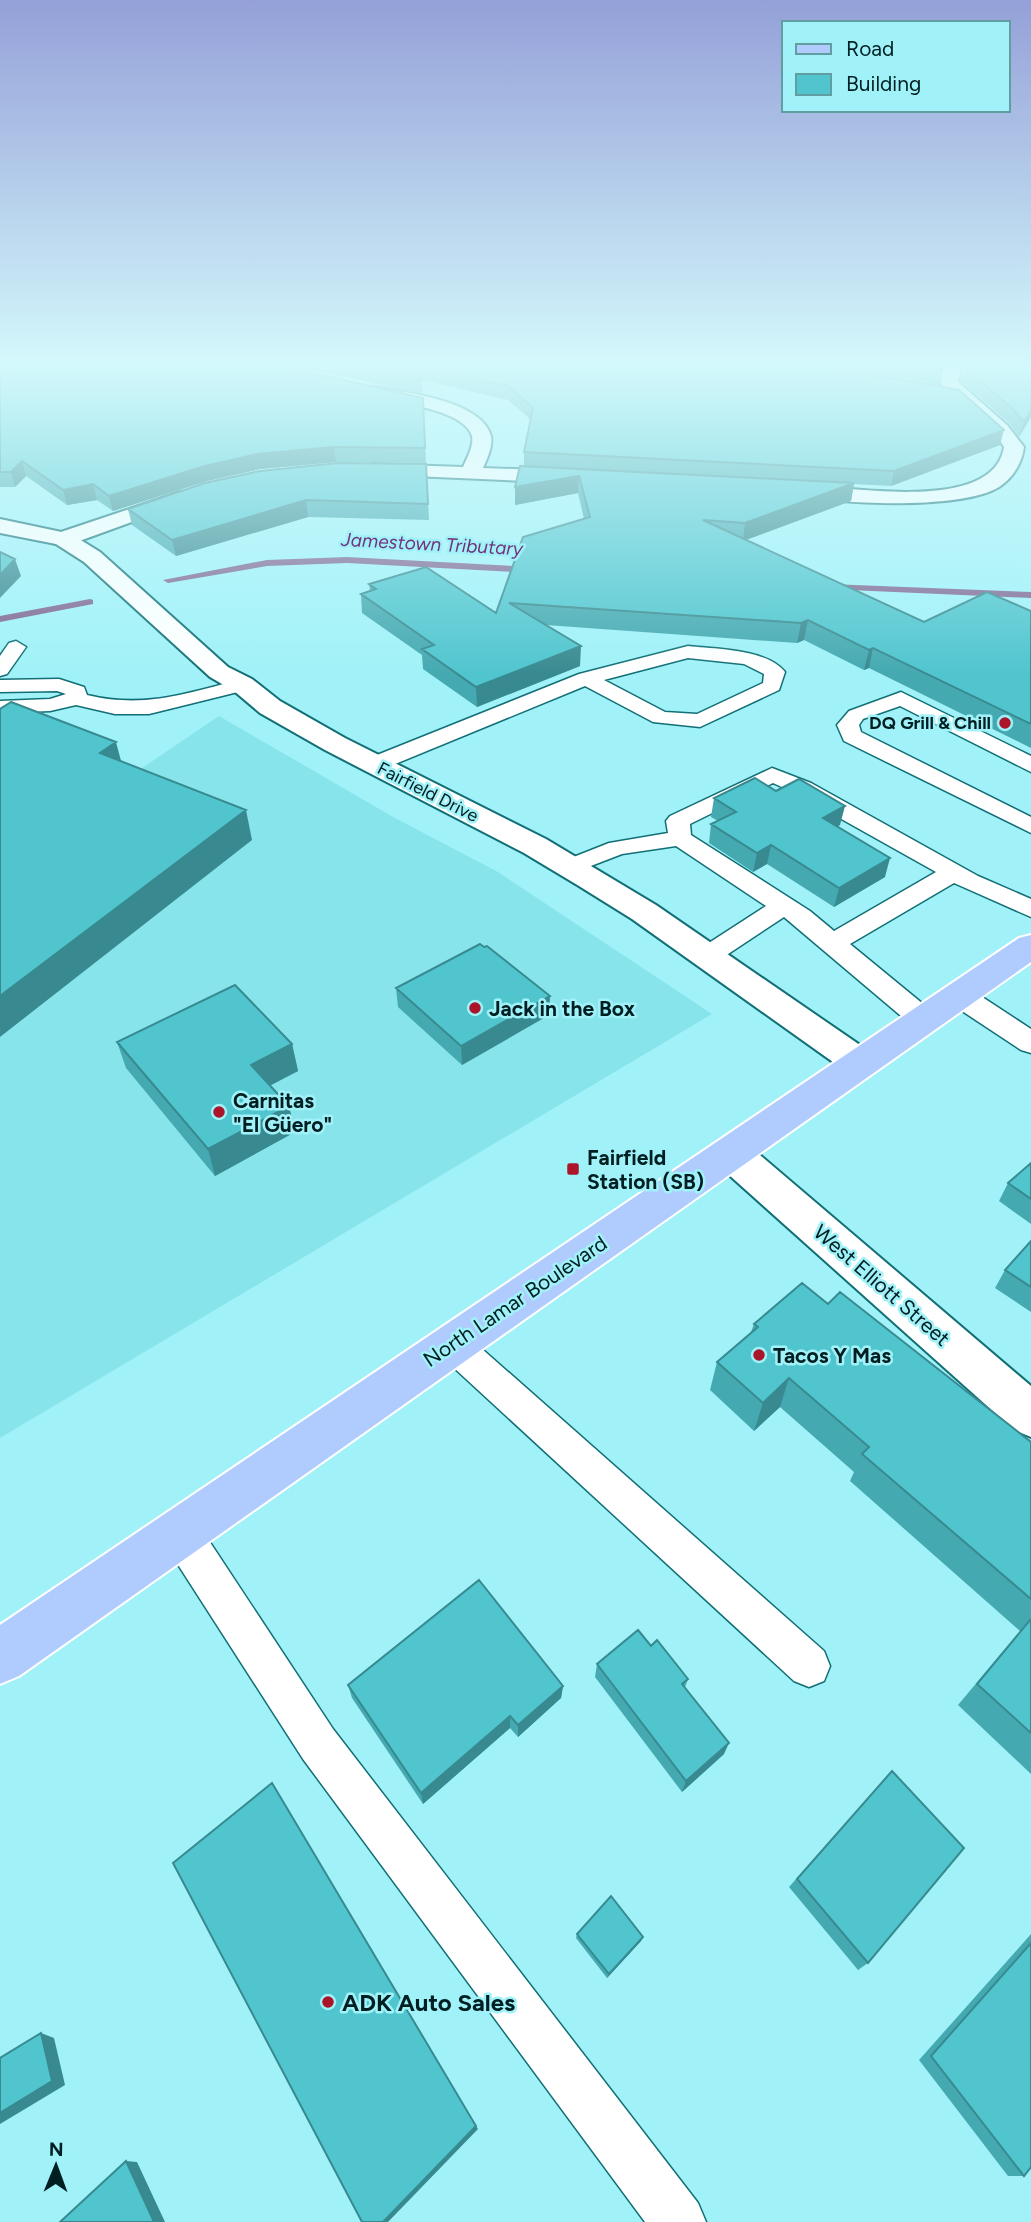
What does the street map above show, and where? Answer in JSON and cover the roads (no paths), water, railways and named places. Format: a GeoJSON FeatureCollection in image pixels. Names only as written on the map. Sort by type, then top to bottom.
{"type":"FeatureCollection","features":[{"type":"Feature","properties":{"kind":"main road","name":"North Lamar Boulevard"},"geometry":{"type":"LineString","coordinates":[[0,1657],[452,1344],[733,1155],[860,1063],[1031,946]]}},
{"type":"Feature","properties":{"kind":"street"},"geometry":{"type":"LineString","coordinates":[[471,472],[473,468]]}},
{"type":"Feature","properties":{"kind":"street"},"geometry":{"type":"LineString","coordinates":[[785,489],[921,496],[954,494],[985,487],[1007,468]]}},
{"type":"Feature","properties":{"kind":"street"},"geometry":{"type":"LineString","coordinates":[[352,470],[594,478]]}},
{"type":"Feature","properties":{"kind":"street"},"geometry":{"type":"LineString","coordinates":[[63,539],[201,491]]}},
{"type":"Feature","properties":{"kind":"street","name":"Fairfield Drive"},"geometry":{"type":"LineString","coordinates":[[0,526],[63,539],[92,556],[219,672],[243,685],[270,707],[570,867],[644,912],[860,1063]]}},
{"type":"Feature","properties":{"kind":"street","name":"West Elliott Street"},"geometry":{"type":"LineString","coordinates":[[733,1155],[1031,1415]]}},
{"type":"Feature","properties":{"kind":"lane"},"geometry":{"type":"LineString","coordinates":[[0,670],[16,647]]}},
{"type":"Feature","properties":{"kind":"lane"},"geometry":{"type":"LineString","coordinates":[[375,764],[586,678],[688,652],[749,659],[775,672],[772,686],[700,721],[660,718],[586,678]]}},
{"type":"Feature","properties":{"kind":"lane"},"geometry":{"type":"LineString","coordinates":[[0,686],[66,685],[77,691],[76,699]]}},
{"type":"Feature","properties":{"kind":"lane"},"geometry":{"type":"LineString","coordinates":[[0,707],[50,705],[76,699],[115,708],[149,708],[243,685]]}},
{"type":"Feature","properties":{"kind":"lane"},"geometry":{"type":"LineString","coordinates":[[1026,816],[852,736],[848,725],[856,715],[901,698],[1031,765]]}},
{"type":"Feature","properties":{"kind":"lane"},"geometry":{"type":"LineString","coordinates":[[680,838],[678,821],[772,775],[803,788],[954,872],[1031,909]]}},
{"type":"Feature","properties":{"kind":"lane"},"geometry":{"type":"LineString","coordinates":[[570,867],[617,848],[680,838],[783,906],[833,943],[924,1020]]}},
{"type":"Feature","properties":{"kind":"lane"},"geometry":{"type":"LineString","coordinates":[[833,943],[954,872]]}},
{"type":"Feature","properties":{"kind":"lane"},"geometry":{"type":"LineString","coordinates":[[706,956],[783,906]]}},
{"type":"Feature","properties":{"kind":"lane"},"geometry":{"type":"LineString","coordinates":[[960,996],[1031,1043]]}},
{"type":"Feature","properties":{"kind":"lane"},"geometry":{"type":"LineString","coordinates":[[452,1344],[809,1666]]}},
{"type":"Feature","properties":{"kind":"lane"},"geometry":{"type":"LineString","coordinates":[[180,1532],[318,1744],[679,2222]]}},
{"type":"Feature","properties":{"kind":"waterway","name":"Jamestown Tributary"},"geometry":{"type":"LineString","coordinates":[[168,580],[267,563],[347,560],[532,570]]}},
{"type":"Feature","properties":{"kind":"waterway","name":"Jamestown Tributary"},"geometry":{"type":"LineString","coordinates":[[830,587],[1031,595]]}},
{"type":"Feature","properties":{"kind":"waterway","name":"Jamestown Tributary"},"geometry":{"type":"LineString","coordinates":[[0,619],[90,602]]}},
{"type":"Feature","properties":{"kind":"place","name":"DQ Grill & Chill"},"geometry":{"type":"Point","coordinates":[1005,723]}},
{"type":"Feature","properties":{"kind":"place","name":"Jack in the Box"},"geometry":{"type":"Point","coordinates":[475,1008]}},
{"type":"Feature","properties":{"kind":"place","name":"Carnitas \"El Güero\""},"geometry":{"type":"Point","coordinates":[219,1112]}},
{"type":"Feature","properties":{"kind":"place","name":"Fairfield Station (SB)"},"geometry":{"type":"Point","coordinates":[573,1169]}},
{"type":"Feature","properties":{"kind":"place","name":"Tacos Y Mas"},"geometry":{"type":"Point","coordinates":[759,1355]}},
{"type":"Feature","properties":{"kind":"place","name":"ADK Auto Sales"},"geometry":{"type":"Point","coordinates":[328,2002]}}]}
